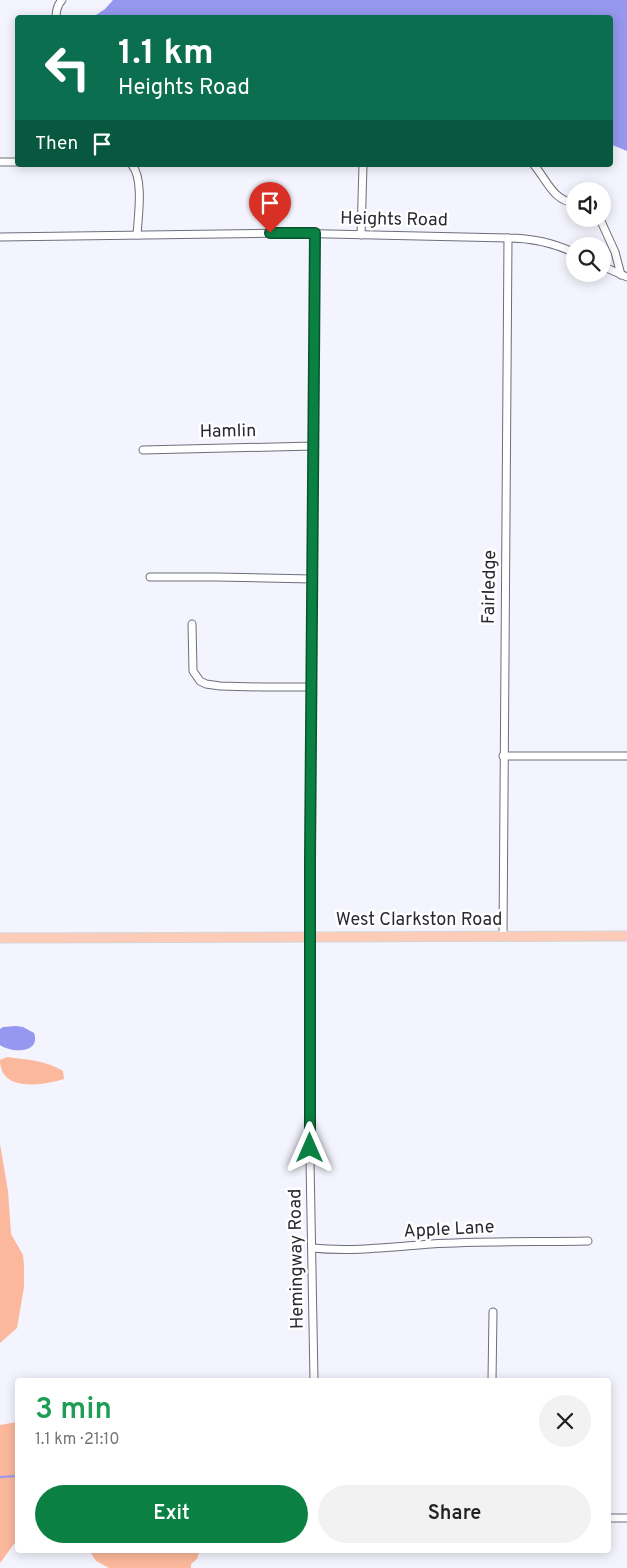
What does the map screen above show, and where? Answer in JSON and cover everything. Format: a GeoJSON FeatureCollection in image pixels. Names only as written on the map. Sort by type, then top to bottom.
{"type":"FeatureCollection","features":[{"type":"Feature","properties":{"kind":"main road","name":"West Clarkston Road"},"geometry":{"type":"LineString","coordinates":[[0,938],[627,936]]}},
{"type":"Feature","properties":{"kind":"street"},"geometry":{"type":"LineString","coordinates":[[56,15],[59,3],[62,0]]}},
{"type":"Feature","properties":{"kind":"street"},"geometry":{"type":"LineString","coordinates":[[0,162],[15,162]]}},
{"type":"Feature","properties":{"kind":"street"},"geometry":{"type":"LineString","coordinates":[[133,167],[137,174],[139,189],[137,236]]}},
{"type":"Feature","properties":{"kind":"street"},"geometry":{"type":"LineString","coordinates":[[361,235],[363,167]]}},
{"type":"Feature","properties":{"kind":"street"},"geometry":{"type":"LineString","coordinates":[[535,167],[548,186],[566,201]]}},
{"type":"Feature","properties":{"kind":"street"},"geometry":{"type":"LineString","coordinates":[[604,227],[624,276]]}},
{"type":"Feature","properties":{"kind":"street","name":"Heights Road"},"geometry":{"type":"LineString","coordinates":[[0,237],[315,233],[530,238],[566,248]]}},
{"type":"Feature","properties":{"kind":"street","name":"Hemingway Road"},"geometry":{"type":"LineString","coordinates":[[314,1378],[310,936],[315,233]]}},
{"type":"Feature","properties":{"kind":"street","name":"Fairledge"},"geometry":{"type":"LineString","coordinates":[[503,937],[508,238]]}},
{"type":"Feature","properties":{"kind":"street"},"geometry":{"type":"LineString","coordinates":[[611,270],[624,276]]}},
{"type":"Feature","properties":{"kind":"street","name":"Hamlin"},"geometry":{"type":"LineString","coordinates":[[143,450],[314,446]]}},
{"type":"Feature","properties":{"kind":"street"},"geometry":{"type":"LineString","coordinates":[[150,577],[312,579]]}},
{"type":"Feature","properties":{"kind":"street"},"geometry":{"type":"LineString","coordinates":[[192,624],[193,671],[200,681],[206,684],[234,686],[311,687]]}},
{"type":"Feature","properties":{"kind":"street"},"geometry":{"type":"LineString","coordinates":[[503,756],[627,756]]}},
{"type":"Feature","properties":{"kind":"street","name":"Apple Lane"},"geometry":{"type":"LineString","coordinates":[[312,1248],[382,1248],[432,1244],[588,1241]]}},
{"type":"Feature","properties":{"kind":"street"},"geometry":{"type":"LineString","coordinates":[[492,1378],[493,1312]]}},
{"type":"Feature","properties":{"kind":"street"},"geometry":{"type":"LineString","coordinates":[[611,1518],[627,1518]]}},
{"type":"Feature","properties":{"kind":"shaded area"},"geometry":{"type":"Polygon","coordinates":[[[7,1057],[49,1065],[63,1071],[64,1079],[35,1084],[15,1082],[7,1078],[2,1071],[0,1060],[7,1057]]]}},
{"type":"Feature","properties":{"kind":"shaded area"},"geometry":{"type":"Polygon","coordinates":[[[0,1144],[8,1191],[11,1234],[23,1255],[24,1287],[17,1328],[0,1343],[0,1144]]]}},
{"type":"Feature","properties":{"kind":"shaded area"},"geometry":{"type":"Polygon","coordinates":[[[15,1422],[15,1543],[0,1563],[0,1425],[15,1422]]]}},
{"type":"Feature","properties":{"kind":"shaded area"},"geometry":{"type":"Polygon","coordinates":[[[91,1553],[199,1553],[197,1559],[191,1564],[191,1568],[109,1568],[96,1561],[91,1553]]]}},
{"type":"Feature","properties":{"kind":"water"},"geometry":{"type":"Polygon","coordinates":[[[113,0],[627,0],[627,151],[613,145],[613,15],[96,15],[113,0]]]}},
{"type":"Feature","properties":{"kind":"water"},"geometry":{"type":"Polygon","coordinates":[[[16,1026],[23,1027],[34,1033],[35,1040],[29,1048],[17,1050],[0,1045],[0,1029],[16,1026]]]}},
{"type":"Feature","properties":{"kind":"waterway"},"geometry":{"type":"LineString","coordinates":[[0,1477],[15,1476]]}},
{"type":"Feature","properties":{"kind":"route"},"geometry":{"type":"LineString","coordinates":[[270,233],[315,233],[310,860],[310,1148]]}}]}
